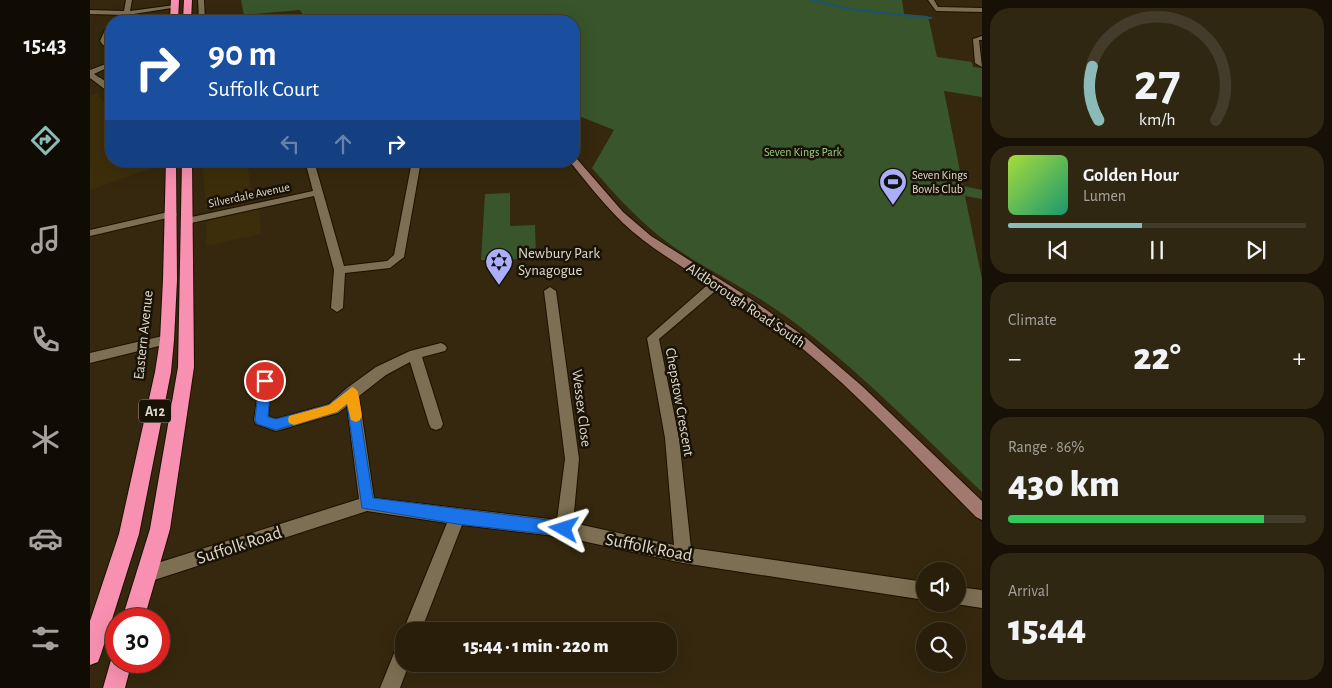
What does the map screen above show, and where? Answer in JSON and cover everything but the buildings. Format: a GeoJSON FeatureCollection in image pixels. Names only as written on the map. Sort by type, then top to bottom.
{"type":"FeatureCollection","features":[{"type":"Feature","properties":{"kind":"highway"},"geometry":{"type":"LineString","coordinates":[[188,0],[188,15]]}},
{"type":"Feature","properties":{"kind":"highway","name":"Eastern Avenue"},"geometry":{"type":"LineString","coordinates":[[136,608],[160,529],[186,367],[180,218],[172,167]]}},
{"type":"Feature","properties":{"kind":"highway","name":"Eastern Avenue"},"geometry":{"type":"LineString","coordinates":[[90,654],[129,534],[163,372],[185,167]]}},
{"type":"Feature","properties":{"kind":"highway"},"geometry":{"type":"LineString","coordinates":[[114,688],[118,673]]}},
{"type":"Feature","properties":{"kind":"street"},"geometry":{"type":"LineString","coordinates":[[126,15],[128,12],[129,0]]}},
{"type":"Feature","properties":{"kind":"street"},"geometry":{"type":"LineString","coordinates":[[201,0],[202,15]]}},
{"type":"Feature","properties":{"kind":"street"},"geometry":{"type":"LineString","coordinates":[[930,0],[936,9],[982,10]]}},
{"type":"Feature","properties":{"kind":"street"},"geometry":{"type":"LineString","coordinates":[[90,12],[128,12],[175,3]]}},
{"type":"Feature","properties":{"kind":"street"},"geometry":{"type":"LineString","coordinates":[[982,38],[976,39],[979,63],[982,65]]}},
{"type":"Feature","properties":{"kind":"street"},"geometry":{"type":"LineString","coordinates":[[90,74],[105,67]]}},
{"type":"Feature","properties":{"kind":"street"},"geometry":{"type":"LineString","coordinates":[[90,74],[105,84]]}},
{"type":"Feature","properties":{"kind":"street"},"geometry":{"type":"LineString","coordinates":[[310,167],[340,270],[337,308]]}},
{"type":"Feature","properties":{"kind":"street"},"geometry":{"type":"LineString","coordinates":[[340,270],[390,264],[399,257],[416,167]]}},
{"type":"Feature","properties":{"kind":"street","name":"Aldborough Road South"},"geometry":{"type":"LineString","coordinates":[[579,167],[620,214],[640,232],[669,254],[744,300],[801,340],[857,390],[982,512]]}},
{"type":"Feature","properties":{"kind":"street","name":"Silverdale Avenue"},"geometry":{"type":"LineString","coordinates":[[90,233],[316,193]]}},
{"type":"Feature","properties":{"kind":"street","name":"Chepstow Crescent"},"geometry":{"type":"LineString","coordinates":[[683,555],[672,438],[653,338],[716,284]]}},
{"type":"Feature","properties":{"kind":"street","name":"Wessex Close"},"geometry":{"type":"LineString","coordinates":[[550,291],[572,459],[564,529]]}},
{"type":"Feature","properties":{"kind":"street"},"geometry":{"type":"LineString","coordinates":[[90,358],[167,340]]}},
{"type":"Feature","properties":{"kind":"street"},"geometry":{"type":"LineString","coordinates":[[265,381],[261,420],[276,425],[333,409],[352,392],[381,371],[414,354],[442,348]]}},
{"type":"Feature","properties":{"kind":"street"},"geometry":{"type":"LineString","coordinates":[[414,354],[436,424]]}},
{"type":"Feature","properties":{"kind":"street"},"geometry":{"type":"LineString","coordinates":[[352,392],[367,504]]}},
{"type":"Feature","properties":{"kind":"street","name":"Suffolk Road"},"geometry":{"type":"LineString","coordinates":[[145,575],[367,504],[457,517],[564,529],[683,555],[916,590]]}},
{"type":"Feature","properties":{"kind":"street"},"geometry":{"type":"LineString","coordinates":[[416,622],[457,517]]}},
{"type":"Feature","properties":{"kind":"street"},"geometry":{"type":"LineString","coordinates":[[966,597],[982,600]]}},
{"type":"Feature","properties":{"kind":"street"},"geometry":{"type":"LineString","coordinates":[[390,688],[396,672]]}},
{"type":"Feature","properties":{"kind":"shaded area"},"geometry":{"type":"Polygon","coordinates":[[[98,93],[105,103],[105,167],[155,167],[90,190],[90,96],[98,93]]]}},
{"type":"Feature","properties":{"kind":"shaded area"},"geometry":{"type":"Polygon","coordinates":[[[203,167],[248,167],[253,200],[213,210],[206,208],[203,167]]]}},
{"type":"Feature","properties":{"kind":"shaded area"},"geometry":{"type":"Polygon","coordinates":[[[259,209],[261,234],[206,246],[207,222],[259,209]]]}},
{"type":"Feature","properties":{"kind":"green space","name":"Seven Kings Park"},"geometry":{"type":"Polygon","coordinates":[[[241,0],[902,0],[904,14],[928,16],[937,57],[972,62],[973,67],[982,68],[982,97],[944,91],[963,186],[982,190],[982,199],[965,196],[982,279],[982,492],[838,357],[758,297],[696,262],[667,242],[618,198],[592,168],[614,130],[580,116],[580,15],[303,15],[300,10],[244,15],[241,0]]]}},
{"type":"Feature","properties":{"kind":"green space"},"geometry":{"type":"Polygon","coordinates":[[[510,193],[510,226],[535,225],[536,259],[481,260],[485,194],[510,193]]]}},
{"type":"Feature","properties":{"kind":"waterway"},"geometry":{"type":"LineString","coordinates":[[812,0],[849,9],[931,18]]}},
{"type":"Feature","properties":{"kind":"slow traffic"},"geometry":{"type":"LineString","coordinates":[[294,420],[333,409],[352,392],[356,416]]}},
{"type":"Feature","properties":{"kind":"place","name":"Seven Kings Bowls Club"},"geometry":{"type":"Point","coordinates":[893,206]}},
{"type":"Feature","properties":{"kind":"place","name":"Newbury Park Synagogue"},"geometry":{"type":"Point","coordinates":[499,286]}},
{"type":"Feature","properties":{"kind":"route"},"geometry":{"type":"LineString","coordinates":[[265,381],[261,420],[276,425],[333,409],[352,392],[367,504],[457,517],[564,529]]}}]}
